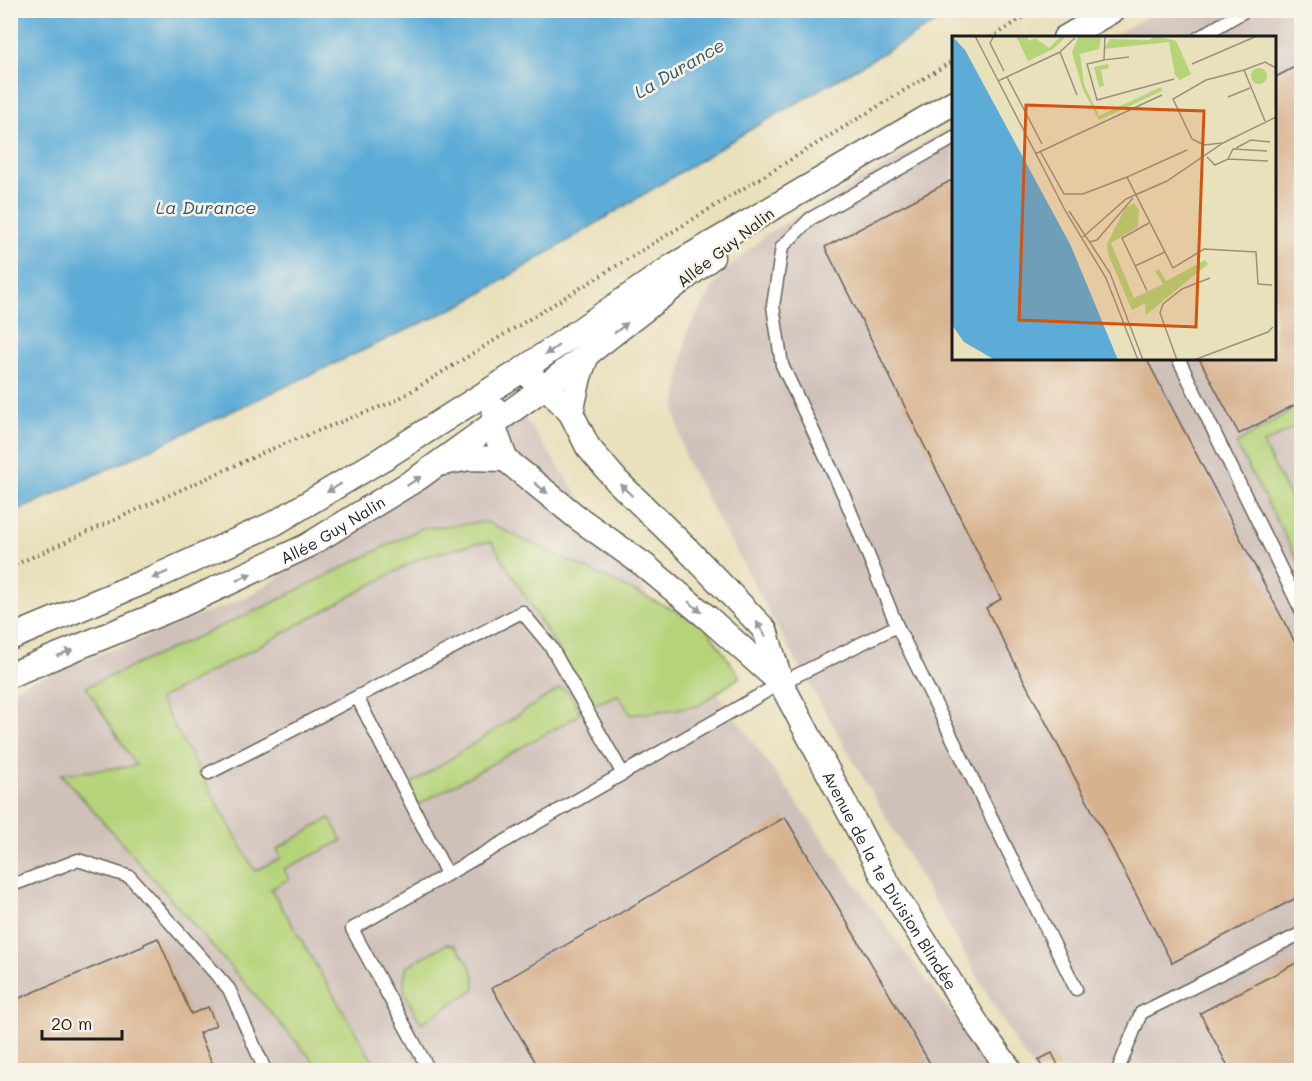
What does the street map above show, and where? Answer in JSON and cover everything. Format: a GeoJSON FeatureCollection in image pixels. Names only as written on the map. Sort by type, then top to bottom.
{"type":"FeatureCollection","features":[{"type":"Feature","properties":{"kind":"street"},"geometry":{"type":"LineString","coordinates":[[1068,36],[1113,10]]}},
{"type":"Feature","properties":{"kind":"street"},"geometry":{"type":"LineString","coordinates":[[778,205],[952,103]]}},
{"type":"Feature","properties":{"kind":"street","name":"Allée Guy Nalin"},"geometry":{"type":"LineString","coordinates":[[10,675],[200,596],[307,546],[418,478],[546,387],[778,205]]}},
{"type":"Feature","properties":{"kind":"street","name":"Allée Guy Nalin"},"geometry":{"type":"LineString","coordinates":[[10,638],[158,576],[275,523],[382,459],[519,372],[673,266],[778,205]]}},
{"type":"Feature","properties":{"kind":"street"},"geometry":{"type":"LineString","coordinates":[[571,413],[579,377],[587,355]]}},
{"type":"Feature","properties":{"kind":"street","name":"Avenue de la 1e Division Blindée"},"geometry":{"type":"LineString","coordinates":[[519,372],[546,387],[571,413],[588,447],[617,481],[765,630],[781,683],[883,876],[980,1029],[1010,1071]]}},
{"type":"Feature","properties":{"kind":"street"},"geometry":{"type":"LineString","coordinates":[[438,464],[470,458],[505,459],[493,424],[497,386]]}},
{"type":"Feature","properties":{"kind":"street","name":"Avenue de la 1e Division Blindée"},"geometry":{"type":"LineString","coordinates":[[505,459],[578,518],[644,565],[781,683]]}},
{"type":"Feature","properties":{"kind":"lane"},"geometry":{"type":"LineString","coordinates":[[1201,36],[1246,10]]}},
{"type":"Feature","properties":{"kind":"lane"},"geometry":{"type":"LineString","coordinates":[[952,139],[810,219],[782,247],[773,306],[782,365],[845,498],[897,626],[1076,989]]}},
{"type":"Feature","properties":{"kind":"lane"},"geometry":{"type":"LineString","coordinates":[[1179,360],[1302,612]]}},
{"type":"Feature","properties":{"kind":"lane"},"geometry":{"type":"LineString","coordinates":[[209,773],[522,612],[551,647],[623,774]]}},
{"type":"Feature","properties":{"kind":"lane"},"geometry":{"type":"LineString","coordinates":[[429,1071],[352,929],[781,683],[897,626]]}},
{"type":"Feature","properties":{"kind":"lane"},"geometry":{"type":"LineString","coordinates":[[357,697],[447,874]]}},
{"type":"Feature","properties":{"kind":"lane"},"geometry":{"type":"LineString","coordinates":[[10,886],[78,860],[130,877],[229,989],[265,1071]]}},
{"type":"Feature","properties":{"kind":"lane"},"geometry":{"type":"LineString","coordinates":[[1118,1071],[1141,1013],[1302,933]]}},
{"type":"Feature","properties":{"kind":"path"},"geometry":{"type":"LineString","coordinates":[[994,36],[1035,10]]}},
{"type":"Feature","properties":{"kind":"path"},"geometry":{"type":"LineString","coordinates":[[10,567],[276,447],[395,401],[952,61]]}},
{"type":"Feature","properties":{"kind":"shaded area"},"geometry":{"type":"Polygon","coordinates":[[[1158,11],[1301,11],[1301,1070],[1035,1070],[1018,1047],[792,654],[685,458],[675,410],[687,332],[721,275],[767,234],[952,128],[952,360],[1276,360],[1276,36],[1112,36],[1158,11]]]}},
{"type":"Feature","properties":{"kind":"shaded area"},"geometry":{"type":"Polygon","coordinates":[[[524,417],[666,622],[909,958],[995,1070],[11,1070],[11,689],[248,597],[524,417]]]}},
{"type":"Feature","properties":{"kind":"green space"},"geometry":{"type":"Polygon","coordinates":[[[1301,404],[1301,424],[1263,444],[1301,521],[1301,566],[1236,444],[1301,404]]]}},
{"type":"Feature","properties":{"kind":"green space"},"geometry":{"type":"Polygon","coordinates":[[[486,522],[704,624],[740,677],[698,706],[631,715],[618,695],[592,705],[492,542],[476,543],[420,558],[159,699],[255,871],[281,858],[277,849],[330,818],[342,841],[284,869],[289,879],[271,889],[378,1070],[321,1070],[61,774],[136,766],[86,687],[268,605],[422,528],[486,522]]]}},
{"type":"Feature","properties":{"kind":"green space"},"geometry":{"type":"Polygon","coordinates":[[[560,688],[569,692],[580,712],[576,717],[418,805],[408,786],[560,688]]]}},
{"type":"Feature","properties":{"kind":"green space"},"geometry":{"type":"Polygon","coordinates":[[[446,944],[455,945],[467,960],[475,977],[475,989],[421,1023],[404,990],[407,966],[446,944]]]}},
{"type":"Feature","properties":{"kind":"water","name":"La Durance"},"geometry":{"type":"Polygon","coordinates":[[[10,11],[956,11],[748,131],[467,302],[11,514],[10,11]]]}},
{"type":"Feature","properties":{"kind":"building"},"geometry":{"type":"Polygon","coordinates":[[[1302,63],[1302,401],[1239,434],[1200,360],[1276,360],[1276,77],[1302,63]]]}},
{"type":"Feature","properties":{"kind":"building"},"geometry":{"type":"Polygon","coordinates":[[[952,180],[952,360],[1147,360],[1302,656],[1302,895],[1172,963],[986,608],[1001,599],[825,247],[952,180]]]}},
{"type":"Feature","properties":{"kind":"building"},"geometry":{"type":"Polygon","coordinates":[[[785,817],[934,1070],[540,1070],[492,988],[785,817]]]}},
{"type":"Feature","properties":{"kind":"building"},"geometry":{"type":"Polygon","coordinates":[[[158,938],[191,1014],[208,1007],[216,1025],[199,1033],[215,1070],[10,1070],[10,1002],[158,938]]]}},
{"type":"Feature","properties":{"kind":"building"},"geometry":{"type":"Polygon","coordinates":[[[1302,960],[1302,1070],[1230,1070],[1200,1013],[1302,960]]]}},
{"type":"Feature","properties":{"kind":"building"},"geometry":{"type":"Polygon","coordinates":[[[1052,1053],[1060,1069],[1044,1070],[1038,1060],[1052,1053]]]}}]}
